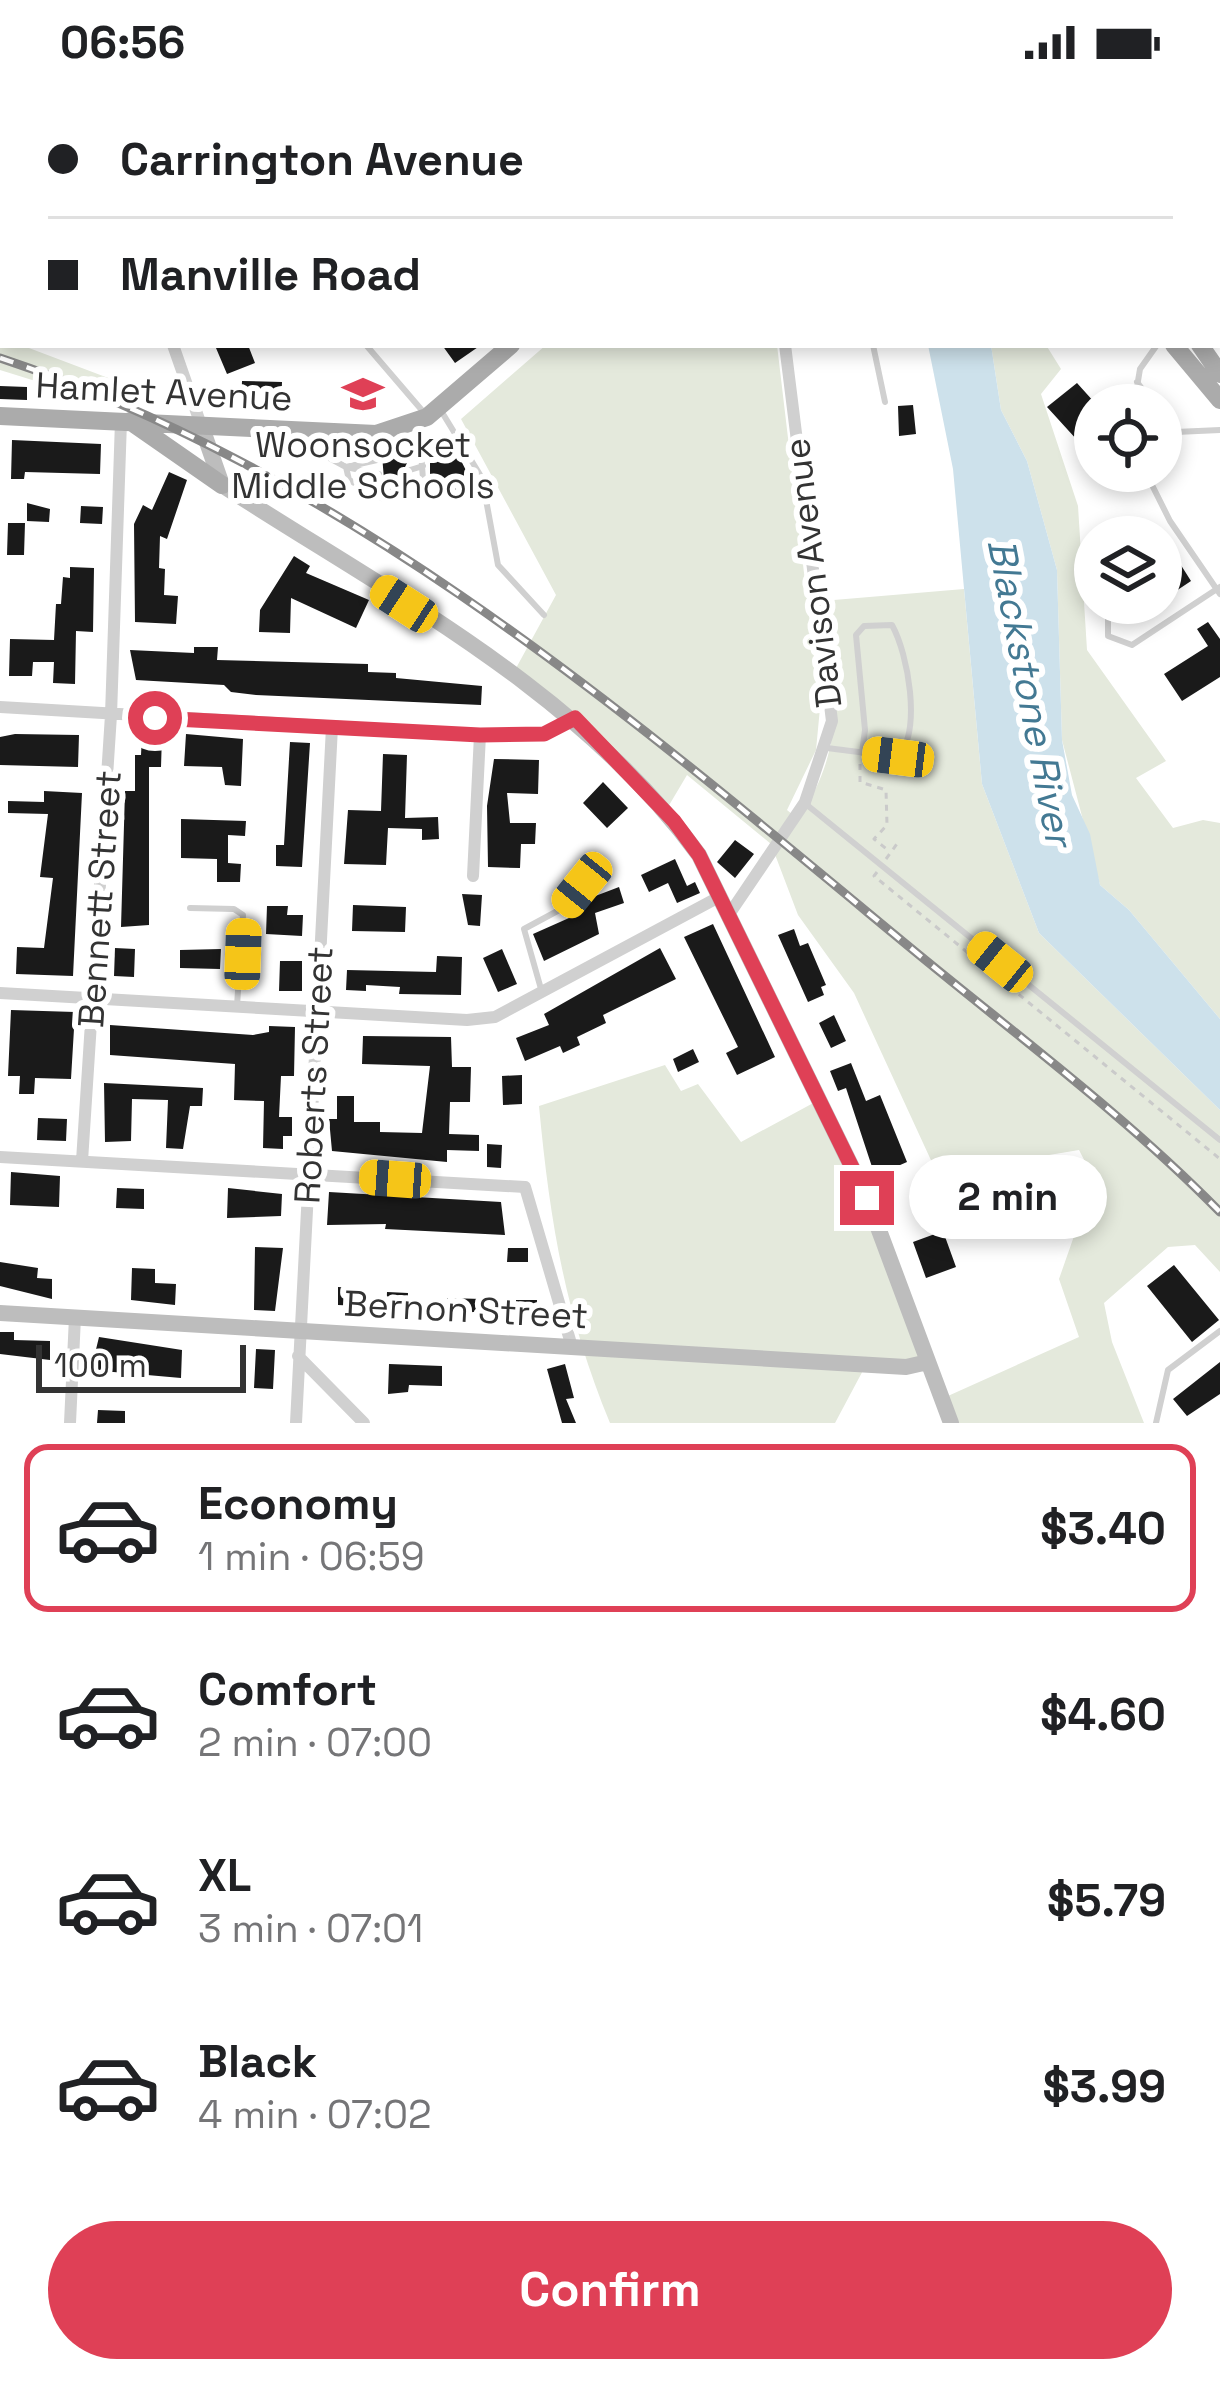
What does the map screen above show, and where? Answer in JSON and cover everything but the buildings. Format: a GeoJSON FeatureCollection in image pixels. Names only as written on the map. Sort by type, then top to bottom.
{"type":"FeatureCollection","features":[{"type":"Feature","properties":{"kind":"main road","name":"Hamlet Avenue"},"geometry":{"type":"LineString","coordinates":[[0,416],[376,434],[428,416],[507,348]]}},
{"type":"Feature","properties":{"kind":"main road"},"geometry":{"type":"LineString","coordinates":[[1177,348],[1220,400]]}},
{"type":"Feature","properties":{"kind":"main road"},"geometry":{"type":"LineString","coordinates":[[1202,348],[1220,374]]}},
{"type":"Feature","properties":{"kind":"main road"},"geometry":{"type":"LineString","coordinates":[[126,421],[575,718],[674,821],[719,897],[867,1198],[951,1423]]}},
{"type":"Feature","properties":{"kind":"main road"},"geometry":{"type":"LineString","coordinates":[[201,425],[222,485]]}},
{"type":"Feature","properties":{"kind":"main road","name":"Bernon Street"},"geometry":{"type":"LineString","coordinates":[[0,1313],[906,1367],[928,1361]]}},
{"type":"Feature","properties":{"kind":"street"},"geometry":{"type":"LineString","coordinates":[[174,348],[201,425]]}},
{"type":"Feature","properties":{"kind":"street","name":"Davison Avenue"},"geometry":{"type":"LineString","coordinates":[[728,916],[805,802],[832,721],[784,348]]}},
{"type":"Feature","properties":{"kind":"street","name":"Bennett Street"},"geometry":{"type":"LineString","coordinates":[[82,1161],[126,421]]}},
{"type":"Feature","properties":{"kind":"street"},"geometry":{"type":"LineString","coordinates":[[0,707],[480,735],[544,734],[575,718]]}},
{"type":"Feature","properties":{"kind":"street","name":"Roberts Street"},"geometry":{"type":"LineString","coordinates":[[296,1423],[332,727]]}},
{"type":"Feature","properties":{"kind":"street"},"geometry":{"type":"LineString","coordinates":[[473,876],[480,735]]}},
{"type":"Feature","properties":{"kind":"street"},"geometry":{"type":"LineString","coordinates":[[0,993],[467,1020],[495,1017],[719,897]]}},
{"type":"Feature","properties":{"kind":"street"},"geometry":{"type":"LineString","coordinates":[[0,1157],[525,1187],[572,1348]]}},
{"type":"Feature","properties":{"kind":"street"},"geometry":{"type":"LineString","coordinates":[[70,1423],[75,1316]]}},
{"type":"Feature","properties":{"kind":"street"},"geometry":{"type":"LineString","coordinates":[[298,1356],[364,1423]]}},
{"type":"Feature","properties":{"kind":"lane"},"geometry":{"type":"LineString","coordinates":[[369,348],[482,478],[498,565],[544,614]]}},
{"type":"Feature","properties":{"kind":"lane"},"geometry":{"type":"LineString","coordinates":[[873,348],[885,402]]}},
{"type":"Feature","properties":{"kind":"lane"},"geometry":{"type":"LineString","coordinates":[[1137,382],[1155,348]]}},
{"type":"Feature","properties":{"kind":"lane"},"geometry":{"type":"LineString","coordinates":[[346,467],[349,480],[383,499],[424,494],[422,450],[428,416]]}},
{"type":"Feature","properties":{"kind":"lane"},"geometry":{"type":"LineString","coordinates":[[1182,432],[1220,430]]}},
{"type":"Feature","properties":{"kind":"lane"},"geometry":{"type":"LineString","coordinates":[[308,431],[309,447],[346,467],[380,474]]}},
{"type":"Feature","properties":{"kind":"lane"},"geometry":{"type":"LineString","coordinates":[[407,454],[422,450]]}},
{"type":"Feature","properties":{"kind":"lane"},"geometry":{"type":"LineString","coordinates":[[346,467],[377,460]]}},
{"type":"Feature","properties":{"kind":"lane"},"geometry":{"type":"LineString","coordinates":[[410,470],[423,466]]}},
{"type":"Feature","properties":{"kind":"lane"},"geometry":{"type":"LineString","coordinates":[[1156,492],[1219,589],[1182,613]]}},
{"type":"Feature","properties":{"kind":"lane"},"geometry":{"type":"LineString","coordinates":[[1108,624],[1108,636],[1132,645],[1165,624]]}},
{"type":"Feature","properties":{"kind":"lane"},"geometry":{"type":"LineString","coordinates":[[826,748],[862,753],[898,757],[905,749],[907,690],[901,641],[892,625],[864,626],[856,635],[865,730],[862,753]]}},
{"type":"Feature","properties":{"kind":"lane"},"geometry":{"type":"LineString","coordinates":[[805,802],[1220,1140]]}},
{"type":"Feature","properties":{"kind":"lane"},"geometry":{"type":"LineString","coordinates":[[541,989],[524,928],[563,908],[582,885]]}},
{"type":"Feature","properties":{"kind":"lane"},"geometry":{"type":"LineString","coordinates":[[190,908],[234,909],[243,915],[237,1006]]}},
{"type":"Feature","properties":{"kind":"lane"},"geometry":{"type":"LineString","coordinates":[[1156,1423],[1168,1370],[1220,1331]]}},
{"type":"Feature","properties":{"kind":"path"},"geometry":{"type":"LineString","coordinates":[[862,753],[860,782],[883,788],[887,797],[887,825],[874,839],[891,852]]}},
{"type":"Feature","properties":{"kind":"path"},"geometry":{"type":"LineString","coordinates":[[898,841],[874,876],[1220,1159]]}},
{"type":"Feature","properties":{"kind":"shaded area"},"geometry":{"type":"Polygon","coordinates":[[[0,348],[29,348],[148,393],[151,404],[73,403],[45,384],[0,370],[0,348]]]}},
{"type":"Feature","properties":{"kind":"shaded area"},"geometry":{"type":"Polygon","coordinates":[[[543,348],[777,348],[820,708],[816,750],[787,810],[798,819],[814,791],[832,739],[833,687],[822,601],[964,589],[982,784],[1039,933],[1220,1110],[1220,1272],[1195,1245],[1168,1247],[1104,1303],[1112,1342],[1144,1423],[949,1423],[939,1400],[1079,1337],[1059,1279],[1094,1179],[1079,1150],[1025,1159],[947,1195],[854,993],[798,915],[771,844],[687,775],[668,807],[515,670],[556,595],[461,419],[543,348]]]}},
{"type":"Feature","properties":{"kind":"shaded area"},"geometry":{"type":"Polygon","coordinates":[[[991,348],[1048,348],[1061,369],[1041,394],[1078,506],[1079,516],[1074,516],[1074,624],[1085,624],[1087,650],[1166,761],[1136,778],[1173,828],[1203,820],[1220,823],[1220,1019],[1129,910],[1100,885],[1062,740],[1057,570],[1027,461],[1001,410],[991,348]]]}},
{"type":"Feature","properties":{"kind":"shaded area"},"geometry":{"type":"Polygon","coordinates":[[[665,1065],[681,1091],[698,1084],[741,1142],[817,1101],[862,1196],[924,1360],[867,1363],[835,1423],[610,1423],[581,1344],[562,1267],[539,1106],[665,1065]]]}},
{"type":"Feature","properties":{"kind":"water","name":"Blackstone River"},"geometry":{"type":"Polygon","coordinates":[[[929,348],[991,348],[1001,410],[1027,461],[1057,570],[1062,740],[1072,795],[1090,834],[1100,885],[1129,910],[1220,1019],[1220,1110],[1039,933],[982,784],[953,469],[929,348]]]}},
{"type":"Feature","properties":{"kind":"railway"},"geometry":{"type":"LineString","coordinates":[[0,358],[126,406],[246,464],[362,531],[473,604],[688,765],[1102,1104],[1220,1212]]}},
{"type":"Feature","properties":{"kind":"place","name":"Woonsocket Middle Schools"},"geometry":{"type":"Point","coordinates":[363,394]}},
{"type":"Feature","properties":{"kind":"route"},"geometry":{"type":"LineString","coordinates":[[155,718],[480,735],[544,734],[575,718],[674,821],[699,855],[867,1198]]}}]}
